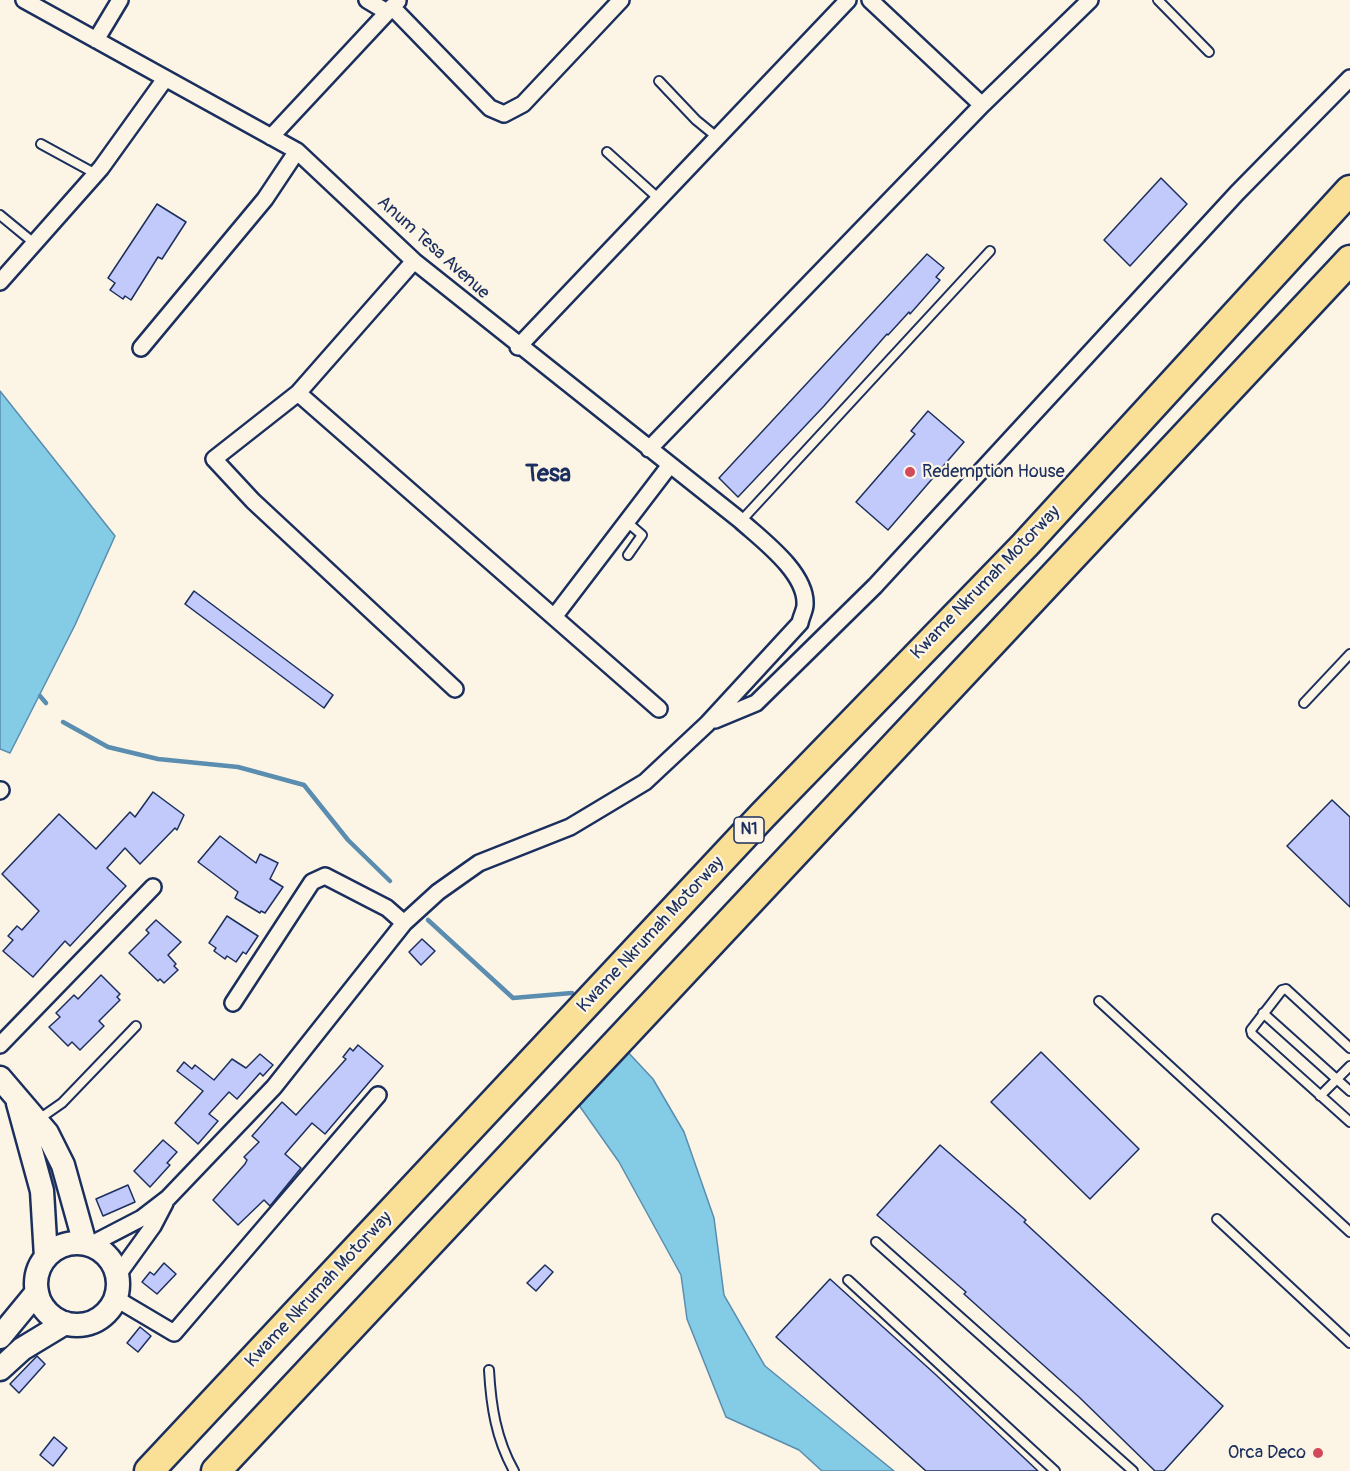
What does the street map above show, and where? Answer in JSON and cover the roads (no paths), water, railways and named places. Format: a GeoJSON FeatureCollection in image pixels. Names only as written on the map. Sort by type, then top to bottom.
{"type":"FeatureCollection","features":[{"type":"Feature","properties":{"kind":"highway","name":"Kwame Nkrumah Motorway"},"geometry":{"type":"LineString","coordinates":[[149,1471],[762,816],[1026,545],[1350,190]]}},
{"type":"Feature","properties":{"kind":"highway"},"geometry":{"type":"LineString","coordinates":[[216,1471],[1350,260]]}},
{"type":"Feature","properties":{"kind":"main road"},"geometry":{"type":"LineString","coordinates":[[0,1078],[18,1102],[38,1120],[63,1165],[87,1245]]}},
{"type":"Feature","properties":{"kind":"main road"},"geometry":{"type":"LineString","coordinates":[[18,1102],[42,1191],[46,1257],[38,1274],[37,1292],[44,1308],[65,1323]]}},
{"type":"Feature","properties":{"kind":"main road"},"geometry":{"type":"LineString","coordinates":[[0,1369],[22,1348],[65,1323],[91,1322],[106,1313],[116,1287],[108,1257],[87,1245],[64,1245],[46,1257]]}},
{"type":"Feature","properties":{"kind":"main road"},"geometry":{"type":"LineString","coordinates":[[0,1337],[37,1292]]}},
{"type":"Feature","properties":{"kind":"street","name":"Anum Tesa Avenue"},"geometry":{"type":"LineString","coordinates":[[24,0],[297,151],[414,261],[518,347],[741,521],[790,566],[803,588],[805,605],[800,622],[707,724]]}},
{"type":"Feature","properties":{"kind":"street"},"geometry":{"type":"LineString","coordinates":[[96,40],[120,0]]}},
{"type":"Feature","properties":{"kind":"street"},"geometry":{"type":"LineString","coordinates":[[367,0],[393,6],[490,108],[504,114],[523,104],[621,0]]}},
{"type":"Feature","properties":{"kind":"street"},"geometry":{"type":"LineString","coordinates":[[518,347],[657,198],[718,138],[848,0]]}},
{"type":"Feature","properties":{"kind":"street"},"geometry":{"type":"LineString","coordinates":[[870,0],[982,105]]}},
{"type":"Feature","properties":{"kind":"street"},"geometry":{"type":"LineString","coordinates":[[649,449],[982,105],[1090,0]]}},
{"type":"Feature","properties":{"kind":"street"},"geometry":{"type":"LineString","coordinates":[[271,137],[393,6]]}},
{"type":"Feature","properties":{"kind":"street"},"geometry":{"type":"LineString","coordinates":[[87,1245],[142,1218],[168,1198],[274,1087],[404,923],[438,892],[478,863],[570,828],[645,782],[707,724],[756,703],[875,585],[1237,193],[1350,78]]}},
{"type":"Feature","properties":{"kind":"street"},"geometry":{"type":"LineString","coordinates":[[0,282],[96,174],[165,79]]}},
{"type":"Feature","properties":{"kind":"street"},"geometry":{"type":"LineString","coordinates":[[141,348],[258,208],[297,151]]}},
{"type":"Feature","properties":{"kind":"street"},"geometry":{"type":"LineString","coordinates":[[414,261],[297,393],[214,459],[253,501],[455,689]]}},
{"type":"Feature","properties":{"kind":"street"},"geometry":{"type":"LineString","coordinates":[[297,393],[659,709]]}},
{"type":"Feature","properties":{"kind":"street"},"geometry":{"type":"LineString","coordinates":[[554,618],[670,465]]}},
{"type":"Feature","properties":{"kind":"street"},"geometry":{"type":"LineString","coordinates":[[233,1003],[312,882],[318,877],[325,876],[387,908],[404,923]]}},
{"type":"Feature","properties":{"kind":"street"},"geometry":{"type":"LineString","coordinates":[[0,1045],[153,887]]}},
{"type":"Feature","properties":{"kind":"street"},"geometry":{"type":"LineString","coordinates":[[168,1198],[116,1287],[174,1333],[378,1095]]}},
{"type":"Feature","properties":{"kind":"lane"},"geometry":{"type":"LineString","coordinates":[[1158,0],[1209,52]]}},
{"type":"Feature","properties":{"kind":"lane"},"geometry":{"type":"LineString","coordinates":[[659,81],[696,120],[718,138]]}},
{"type":"Feature","properties":{"kind":"lane"},"geometry":{"type":"LineString","coordinates":[[41,144],[96,174]]}},
{"type":"Feature","properties":{"kind":"lane"},"geometry":{"type":"LineString","coordinates":[[608,152],[657,198]]}},
{"type":"Feature","properties":{"kind":"lane"},"geometry":{"type":"LineString","coordinates":[[0,215],[34,243]]}},
{"type":"Feature","properties":{"kind":"lane"},"geometry":{"type":"LineString","coordinates":[[741,521],[990,251]]}},
{"type":"Feature","properties":{"kind":"lane"},"geometry":{"type":"LineString","coordinates":[[627,522],[642,535],[628,555]]}},
{"type":"Feature","properties":{"kind":"lane"},"geometry":{"type":"LineString","coordinates":[[1304,703],[1350,654]]}},
{"type":"Feature","properties":{"kind":"lane"},"geometry":{"type":"LineString","coordinates":[[1350,1048],[1286,989],[1282,990],[1254,1024],[1252,1034],[1350,1122]]}},
{"type":"Feature","properties":{"kind":"lane"},"geometry":{"type":"LineString","coordinates":[[1099,1001],[1350,1232]]}},
{"type":"Feature","properties":{"kind":"lane"},"geometry":{"type":"LineString","coordinates":[[1263,1013],[1350,1091]]}},
{"type":"Feature","properties":{"kind":"lane"},"geometry":{"type":"LineString","coordinates":[[38,1120],[62,1103],[136,1026]]}},
{"type":"Feature","properties":{"kind":"lane"},"geometry":{"type":"LineString","coordinates":[[1320,1096],[1350,1066]]}},
{"type":"Feature","properties":{"kind":"lane"},"geometry":{"type":"LineString","coordinates":[[1217,1220],[1350,1343]]}},
{"type":"Feature","properties":{"kind":"lane"},"geometry":{"type":"LineString","coordinates":[[876,1242],[1133,1471]]}},
{"type":"Feature","properties":{"kind":"lane"},"geometry":{"type":"LineString","coordinates":[[848,1280],[1055,1471]]}},
{"type":"Feature","properties":{"kind":"lane"},"geometry":{"type":"LineString","coordinates":[[489,1370],[491,1408],[498,1438],[514,1471]]}},
{"type":"Feature","properties":{"kind":"water"},"geometry":{"type":"Polygon","coordinates":[[[0,391],[115,536],[75,625],[10,753],[0,749],[0,391]]]}},
{"type":"Feature","properties":{"kind":"water"},"geometry":{"type":"Polygon","coordinates":[[[625,1049],[653,1079],[684,1132],[714,1218],[724,1295],[765,1366],[894,1471],[822,1471],[799,1450],[726,1417],[687,1319],[681,1275],[619,1162],[576,1101],[625,1049]]]}},
{"type":"Feature","properties":{"kind":"waterway"},"geometry":{"type":"LineString","coordinates":[[40,696],[46,703]]}},
{"type":"Feature","properties":{"kind":"waterway"},"geometry":{"type":"LineString","coordinates":[[63,722],[108,747],[158,759],[238,767],[304,785],[348,840],[390,881]]}},
{"type":"Feature","properties":{"kind":"waterway"},"geometry":{"type":"LineString","coordinates":[[428,920],[513,998],[572,993]]}},
{"type":"Feature","properties":{"kind":"place","name":"Redemption House"},"geometry":{"type":"Point","coordinates":[910,472]}},
{"type":"Feature","properties":{"kind":"place","name":"Orca Deco"},"geometry":{"type":"Point","coordinates":[1318,1453]}},
{"type":"Feature","properties":{"kind":"district","name":"Tesa"},"geometry":{"type":"Point","coordinates":[548,475]}}]}
